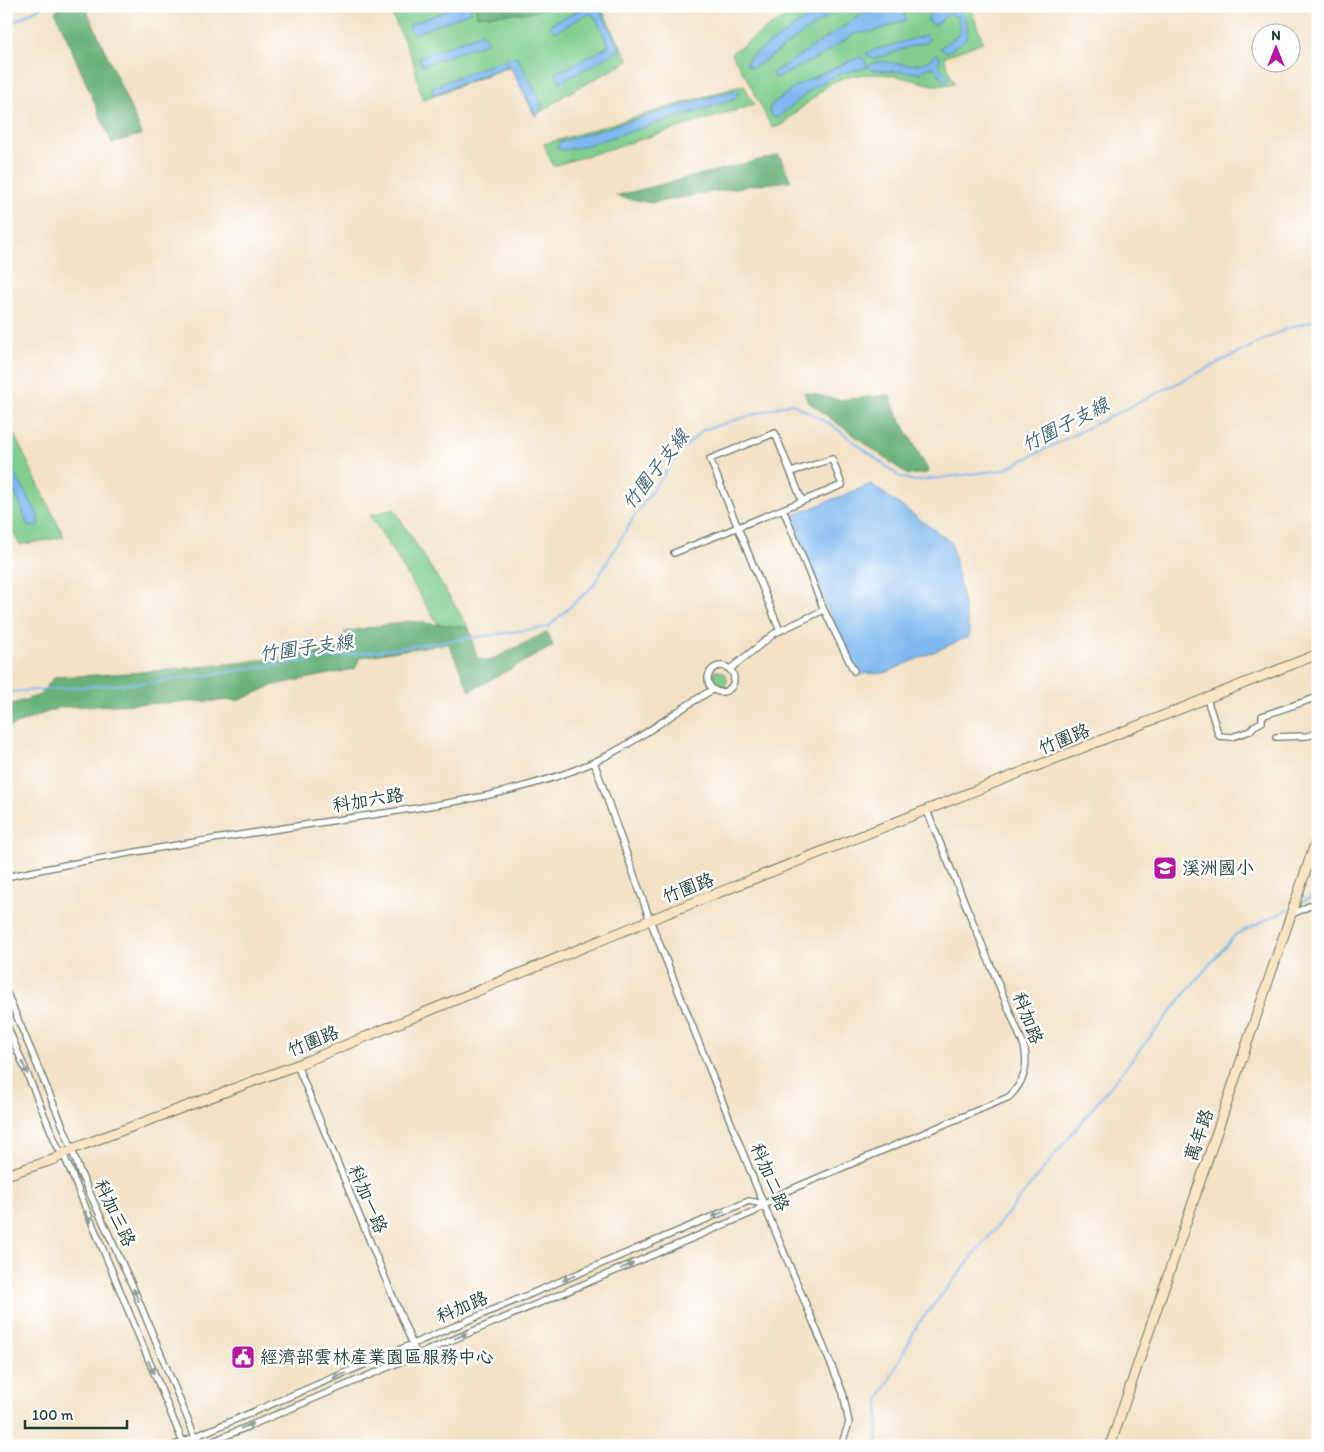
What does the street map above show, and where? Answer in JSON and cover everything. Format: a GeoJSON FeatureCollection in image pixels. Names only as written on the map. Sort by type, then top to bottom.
{"type":"FeatureCollection","features":[{"type":"Feature","properties":{"kind":"street"},"geometry":{"type":"LineString","coordinates":[[780,631],[710,458],[775,433],[802,501]]}},
{"type":"Feature","properties":{"kind":"street"},"geometry":{"type":"LineString","coordinates":[[674,553],[842,485],[832,458],[791,472]]}},
{"type":"Feature","properties":{"kind":"street"},"geometry":{"type":"LineString","coordinates":[[784,508],[824,610],[854,671]]}},
{"type":"Feature","properties":{"kind":"street"},"geometry":{"type":"LineString","coordinates":[[730,669],[780,631],[824,610]]}},
{"type":"Feature","properties":{"kind":"street","name":"竹圍路"},"geometry":{"type":"LineString","coordinates":[[6,1175],[55,1159],[69,1151],[297,1065],[650,920],[928,811],[1318,654]]}},
{"type":"Feature","properties":{"kind":"street"},"geometry":{"type":"LineString","coordinates":[[722,665],[730,669],[734,681],[730,689],[721,692],[712,690],[708,682],[710,670],[722,665]]}},
{"type":"Feature","properties":{"kind":"street","name":"科加六路"},"geometry":{"type":"LineString","coordinates":[[6,877],[103,858],[481,797],[522,787],[594,762],[634,742],[712,690]]}},
{"type":"Feature","properties":{"kind":"street"},"geometry":{"type":"LineString","coordinates":[[1206,699],[1219,736],[1232,737],[1250,731],[1254,726],[1262,722],[1262,716],[1318,698]]}},
{"type":"Feature","properties":{"kind":"street"},"geometry":{"type":"LineString","coordinates":[[1276,737],[1307,736],[1318,733]]}},
{"type":"Feature","properties":{"kind":"street","name":"科加二路"},"geometry":{"type":"LineString","coordinates":[[594,762],[650,920],[764,1204],[843,1393],[848,1424],[841,1446]]}},
{"type":"Feature","properties":{"kind":"street","name":"科加路"},"geometry":{"type":"LineString","coordinates":[[200,1446],[754,1212],[780,1194],[1003,1101],[1018,1086],[1024,1074],[1027,1060],[1022,1039],[928,811]]}},
{"type":"Feature","properties":{"kind":"street","name":"萬年路"},"geometry":{"type":"LineString","coordinates":[[1110,1446],[1318,835]]}},
{"type":"Feature","properties":{"kind":"street"},"geometry":{"type":"LineString","coordinates":[[1292,909],[1318,902]]}},
{"type":"Feature","properties":{"kind":"street","name":"科加三路"},"geometry":{"type":"LineString","coordinates":[[6,991],[183,1444]]}},
{"type":"Feature","properties":{"kind":"street","name":"科加三路"},"geometry":{"type":"LineString","coordinates":[[6,1023],[58,1148],[69,1151],[133,1286],[200,1446]]}},
{"type":"Feature","properties":{"kind":"street","name":"科加一路"},"geometry":{"type":"LineString","coordinates":[[297,1065],[417,1355]]}},
{"type":"Feature","properties":{"kind":"street","name":"科加路"},"geometry":{"type":"LineString","coordinates":[[173,1446],[183,1444],[412,1344],[749,1201],[764,1204]]}},
{"type":"Feature","properties":{"kind":"green space"},"geometry":{"type":"Polygon","coordinates":[[[63,6],[85,6],[142,134],[112,143],[55,11],[63,6]]]}},
{"type":"Feature","properties":{"kind":"green space"},"geometry":{"type":"Polygon","coordinates":[[[388,6],[475,6],[477,16],[534,12],[549,6],[600,6],[629,61],[565,95],[535,116],[511,66],[422,100],[413,60],[388,6]]]}},
{"type":"Feature","properties":{"kind":"green space"},"geometry":{"type":"Polygon","coordinates":[[[475,6],[549,6],[534,12],[477,16],[475,6]]]}},
{"type":"Feature","properties":{"kind":"green space"},"geometry":{"type":"Polygon","coordinates":[[[801,6],[914,6],[916,8],[920,6],[970,6],[983,42],[944,57],[954,83],[934,85],[884,74],[847,77],[831,83],[780,126],[772,128],[747,79],[731,53],[801,6]]]}},
{"type":"Feature","properties":{"kind":"green space"},"geometry":{"type":"Polygon","coordinates":[[[744,85],[754,105],[553,166],[544,144],[744,85]]]}},
{"type":"Feature","properties":{"kind":"green space"},"geometry":{"type":"Polygon","coordinates":[[[779,155],[791,181],[753,185],[651,203],[615,196],[779,155]]]}},
{"type":"Feature","properties":{"kind":"green space"},"geometry":{"type":"Polygon","coordinates":[[[804,392],[839,400],[890,395],[895,410],[928,473],[908,475],[807,401],[804,392]]]}},
{"type":"Feature","properties":{"kind":"green space"},"geometry":{"type":"Polygon","coordinates":[[[6,418],[64,537],[20,545],[6,518],[6,418]]]}},
{"type":"Feature","properties":{"kind":"green space"},"geometry":{"type":"Polygon","coordinates":[[[394,509],[469,628],[438,624],[370,515],[394,509]]]}},
{"type":"Feature","properties":{"kind":"green space"},"geometry":{"type":"Polygon","coordinates":[[[408,621],[469,628],[477,658],[489,661],[547,632],[553,646],[470,691],[448,643],[360,657],[355,669],[274,685],[240,700],[61,707],[6,728],[6,706],[40,695],[54,677],[130,673],[205,666],[317,652],[354,646],[344,632],[408,621]]]}},
{"type":"Feature","properties":{"kind":"green space"},"geometry":{"type":"Polygon","coordinates":[[[718,671],[724,674],[727,680],[724,686],[718,689],[712,686],[709,680],[712,674],[718,671]]]}},
{"type":"Feature","properties":{"kind":"water"},"geometry":{"type":"Polygon","coordinates":[[[459,6],[471,6],[471,12],[414,34],[411,32],[409,25],[459,6]]]}},
{"type":"Feature","properties":{"kind":"water"},"geometry":{"type":"Polygon","coordinates":[[[588,6],[598,6],[620,48],[619,51],[561,82],[556,74],[557,71],[565,69],[609,46],[596,18],[590,13],[555,32],[550,26],[588,6]]]}},
{"type":"Feature","properties":{"kind":"water"},"geometry":{"type":"Polygon","coordinates":[[[825,6],[842,6],[761,63],[751,68],[746,64],[750,57],[825,6]]]}},
{"type":"Feature","properties":{"kind":"water"},"geometry":{"type":"Polygon","coordinates":[[[875,6],[902,6],[906,20],[875,31],[853,34],[824,54],[783,75],[776,78],[771,74],[875,6]]]}},
{"type":"Feature","properties":{"kind":"water"},"geometry":{"type":"Polygon","coordinates":[[[943,6],[960,6],[968,30],[965,40],[947,52],[940,48],[960,33],[958,18],[950,13],[935,25],[927,20],[933,10],[943,6]]]}},
{"type":"Feature","properties":{"kind":"water"},"geometry":{"type":"Polygon","coordinates":[[[482,33],[489,42],[422,66],[419,57],[482,33]]]}},
{"type":"Feature","properties":{"kind":"water"},"geometry":{"type":"Polygon","coordinates":[[[926,35],[929,38],[927,43],[918,44],[874,59],[867,55],[868,52],[926,35]]]}},
{"type":"Feature","properties":{"kind":"water"},"geometry":{"type":"Polygon","coordinates":[[[936,54],[940,56],[939,66],[949,77],[947,82],[945,82],[934,67],[923,70],[921,73],[871,70],[868,66],[875,62],[918,64],[927,61],[936,54]]]}},
{"type":"Feature","properties":{"kind":"water"},"geometry":{"type":"Polygon","coordinates":[[[517,56],[542,104],[540,110],[535,114],[506,59],[517,56]]]}},
{"type":"Feature","properties":{"kind":"water"},"geometry":{"type":"Polygon","coordinates":[[[859,57],[865,59],[867,68],[826,80],[778,118],[773,117],[769,111],[771,105],[799,84],[859,57]]]}},
{"type":"Feature","properties":{"kind":"water"},"geometry":{"type":"Polygon","coordinates":[[[503,60],[507,66],[433,95],[431,90],[433,86],[503,60]]]}},
{"type":"Feature","properties":{"kind":"water"},"geometry":{"type":"Polygon","coordinates":[[[734,90],[739,94],[733,100],[577,148],[563,150],[557,148],[559,142],[734,90]]]}},
{"type":"Feature","properties":{"kind":"water"},"geometry":{"type":"Polygon","coordinates":[[[6,459],[38,514],[38,525],[28,526],[21,506],[8,480],[6,459]]]}},
{"type":"Feature","properties":{"kind":"water"},"geometry":{"type":"Polygon","coordinates":[[[871,484],[951,542],[970,636],[885,673],[855,674],[789,517],[871,484]]]}},
{"type":"Feature","properties":{"kind":"waterway"},"geometry":{"type":"LineString","coordinates":[[6,26],[43,6]]}},
{"type":"Feature","properties":{"kind":"waterway","name":"竹圍子支線"},"geometry":{"type":"LineString","coordinates":[[6,692],[157,682],[548,627],[593,586],[635,515],[679,453],[703,430],[791,403],[832,425],[899,476],[914,481],[1003,470],[1286,329],[1318,319]]}},
{"type":"Feature","properties":{"kind":"waterway"},"geometry":{"type":"LineString","coordinates":[[1297,904],[1318,894]]}},
{"type":"Feature","properties":{"kind":"waterway"},"geometry":{"type":"LineString","coordinates":[[877,1446],[879,1400],[918,1324],[1198,978],[1235,935],[1289,909]]}},
{"type":"Feature","properties":{"kind":"place","name":"溪洲國小"},"geometry":{"type":"Point","coordinates":[1165,868]}},
{"type":"Feature","properties":{"kind":"place","name":"經濟部雲林產業園區服務中心"},"geometry":{"type":"Point","coordinates":[243,1357]}}]}
